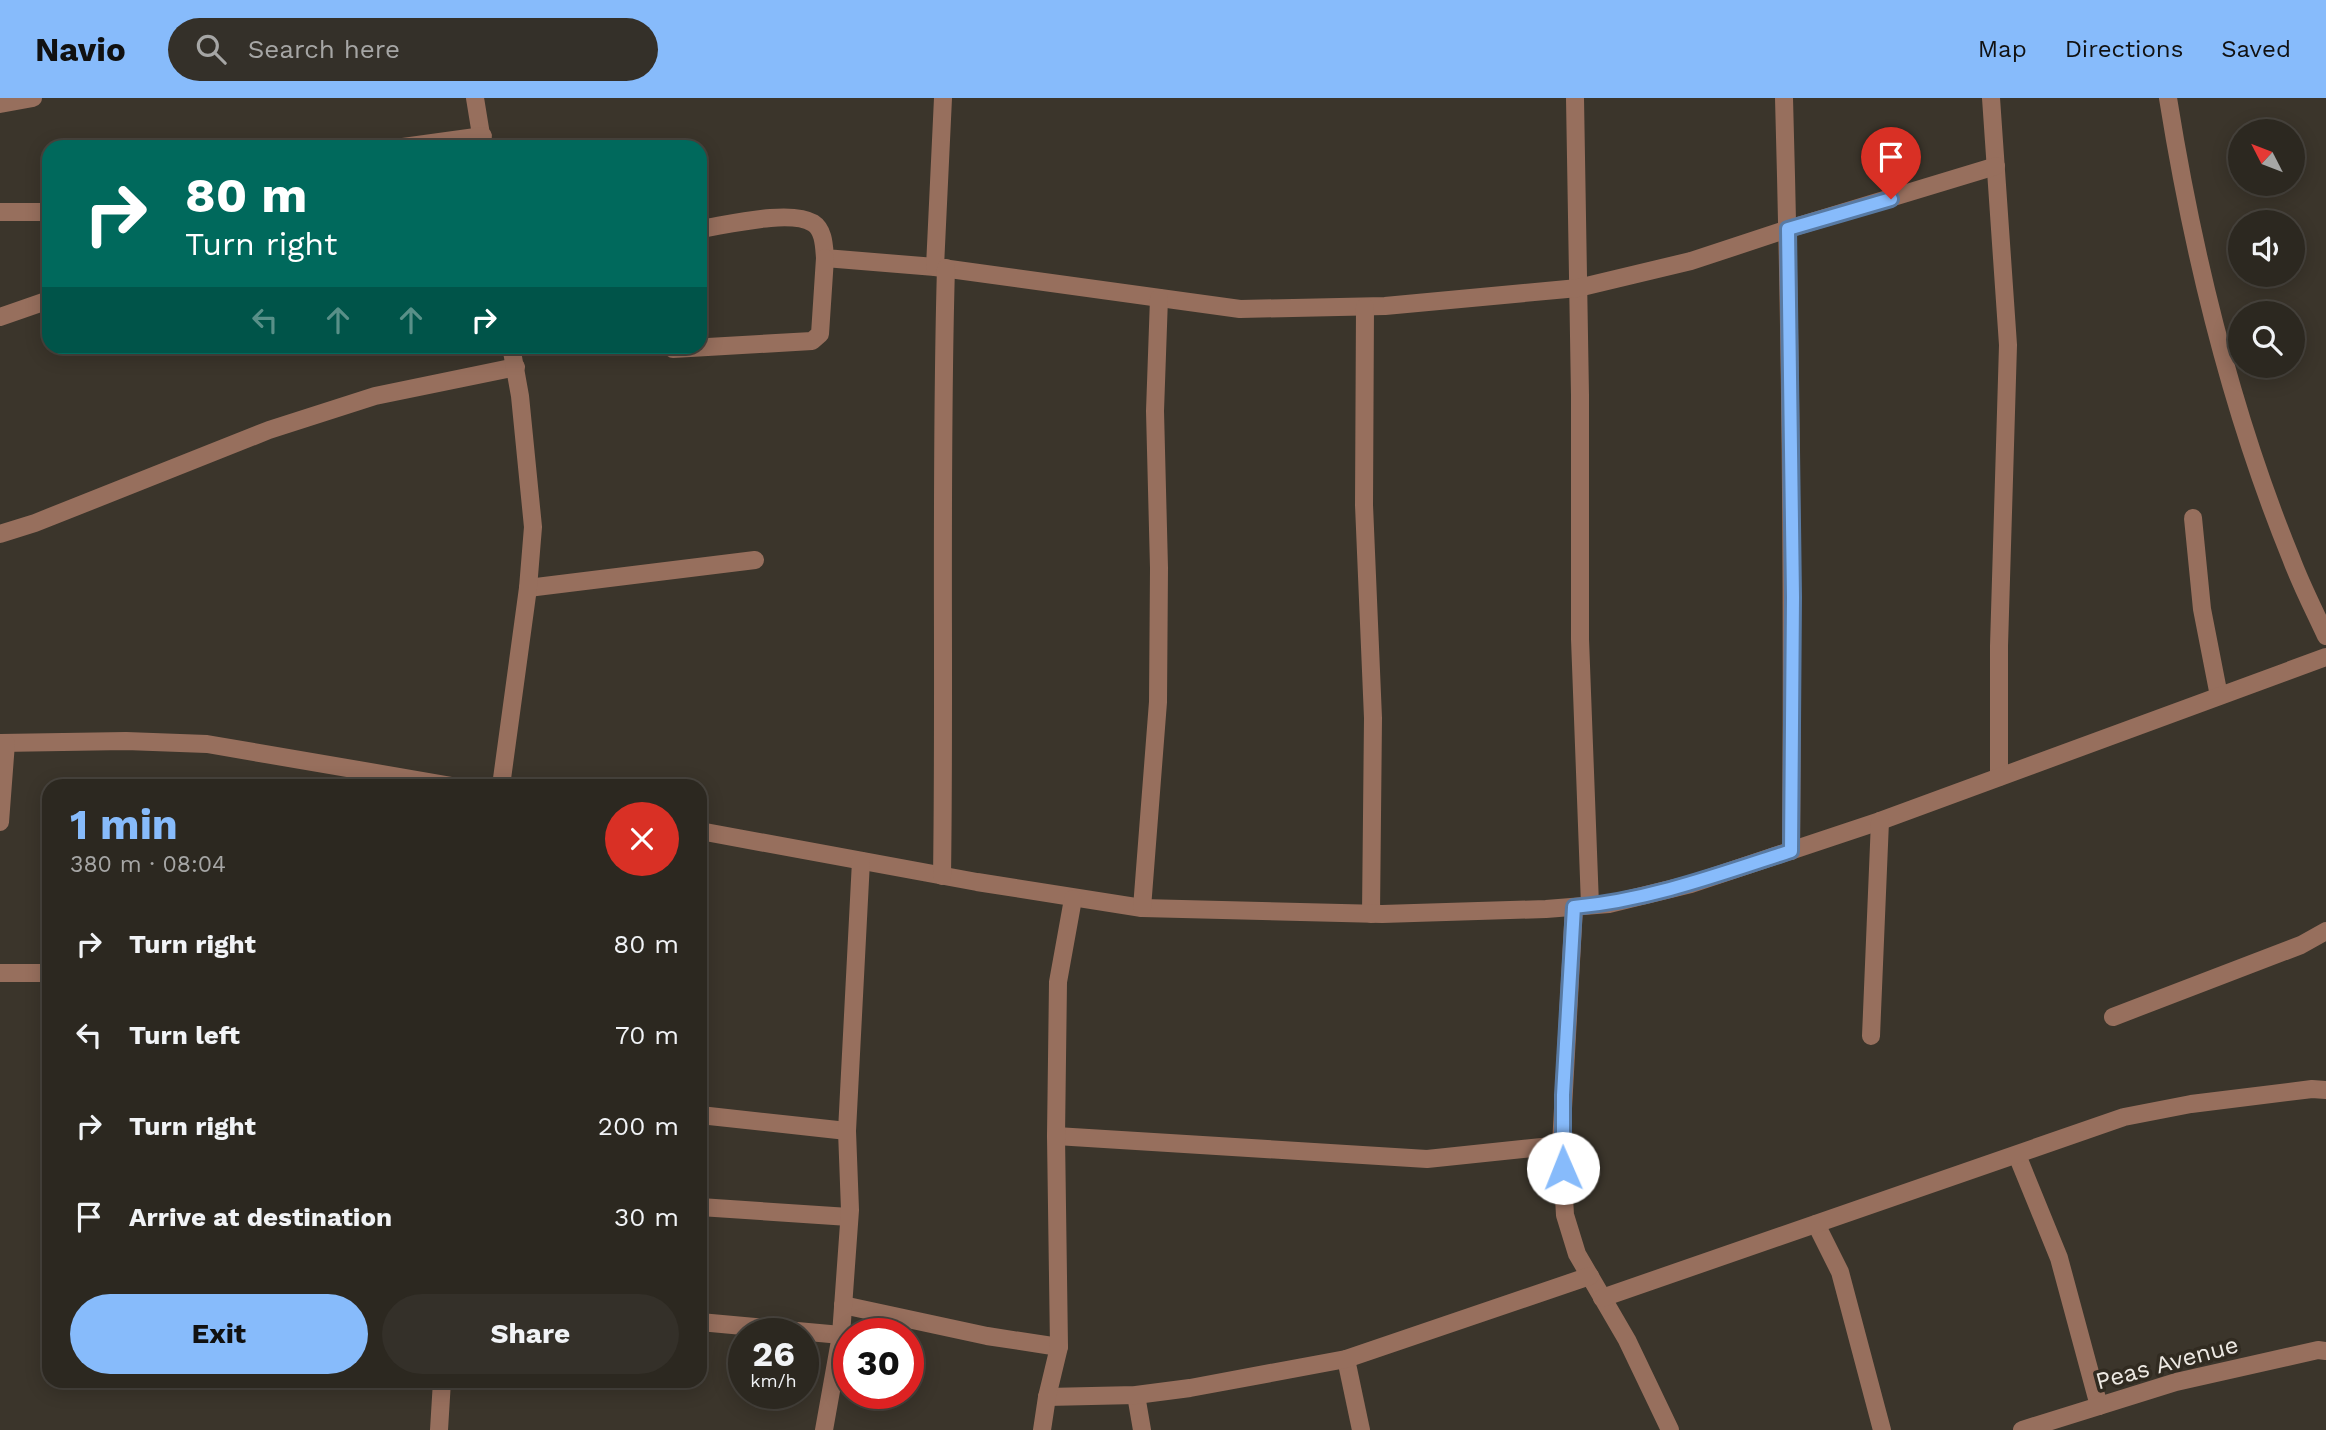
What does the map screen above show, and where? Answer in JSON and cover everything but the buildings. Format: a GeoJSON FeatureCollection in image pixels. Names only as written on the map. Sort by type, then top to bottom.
{"type":"FeatureCollection","features":[{"type":"Feature","properties":{"kind":"street"},"geometry":{"type":"LineString","coordinates":[[0,104],[33,98]]}},
{"type":"Feature","properties":{"kind":"street"},"geometry":{"type":"LineString","coordinates":[[475,98],[483,140]]}},
{"type":"Feature","properties":{"kind":"street"},"geometry":{"type":"LineString","coordinates":[[942,876],[943,98]]}},
{"type":"Feature","properties":{"kind":"street"},"geometry":{"type":"LineString","coordinates":[[1575,98],[1582,906],[1561,1145],[1565,1215],[1577,1254],[1626,1340],[1670,1430]]}},
{"type":"Feature","properties":{"kind":"street"},"geometry":{"type":"LineString","coordinates":[[1784,98],[1793,583],[1791,851]]}},
{"type":"Feature","properties":{"kind":"street"},"geometry":{"type":"LineString","coordinates":[[1991,98],[2008,345],[1999,646],[1999,778]]}},
{"type":"Feature","properties":{"kind":"street"},"geometry":{"type":"LineString","coordinates":[[2168,98],[2204,283],[2241,417],[2291,560],[2326,636]]}},
{"type":"Feature","properties":{"kind":"street"},"geometry":{"type":"LineString","coordinates":[[825,258],[941,268],[1240,309],[1365,307],[1578,288],[1691,261],[1996,166]]}},
{"type":"Feature","properties":{"kind":"street"},"geometry":{"type":"LineString","coordinates":[[0,212],[42,212]]}},
{"type":"Feature","properties":{"kind":"street"},"geometry":{"type":"LineString","coordinates":[[707,228],[784,216],[812,223],[822,234],[825,258],[820,334],[812,341],[707,347]]}},
{"type":"Feature","properties":{"kind":"street"},"geometry":{"type":"LineString","coordinates":[[1142,908],[1158,702],[1159,568],[1155,411],[1159,298]]}},
{"type":"Feature","properties":{"kind":"street"},"geometry":{"type":"LineString","coordinates":[[0,317],[42,302]]}},
{"type":"Feature","properties":{"kind":"street"},"geometry":{"type":"LineString","coordinates":[[1365,307],[1364,505],[1373,718],[1371,914]]}},
{"type":"Feature","properties":{"kind":"street"},"geometry":{"type":"LineString","coordinates":[[502,779],[528,588],[533,527],[513,354]]}},
{"type":"Feature","properties":{"kind":"street"},"geometry":{"type":"LineString","coordinates":[[0,534],[35,523],[269,430],[374,396],[516,367]]}},
{"type":"Feature","properties":{"kind":"street"},"geometry":{"type":"LineString","coordinates":[[2193,518],[2202,609],[2219,696]]}},
{"type":"Feature","properties":{"kind":"street"},"geometry":{"type":"LineString","coordinates":[[528,588],[755,560]]}},
{"type":"Feature","properties":{"kind":"street"},"geometry":{"type":"LineString","coordinates":[[707,832],[1073,899],[1142,908],[1371,914],[1609,904],[1691,884],[1880,821],[2326,657]]}},
{"type":"Feature","properties":{"kind":"street"},"geometry":{"type":"LineString","coordinates":[[0,822],[3,743],[126,741],[207,744],[402,779]]}},
{"type":"Feature","properties":{"kind":"street"},"geometry":{"type":"LineString","coordinates":[[1871,1036],[1880,821]]}},
{"type":"Feature","properties":{"kind":"street"},"geometry":{"type":"LineString","coordinates":[[842,1318],[849,1217],[846,1131],[861,861]]}},
{"type":"Feature","properties":{"kind":"street"},"geometry":{"type":"LineString","coordinates":[[1042,1430],[1059,1347],[1056,1136],[1058,982],[1073,899]]}},
{"type":"Feature","properties":{"kind":"street"},"geometry":{"type":"LineString","coordinates":[[2113,1017],[2301,945],[2326,931]]}},
{"type":"Feature","properties":{"kind":"street"},"geometry":{"type":"LineString","coordinates":[[0,973],[42,973]]}},
{"type":"Feature","properties":{"kind":"street"},"geometry":{"type":"LineString","coordinates":[[1602,1298],[2124,1117],[2191,1104],[2312,1089],[2326,1090]]}},
{"type":"Feature","properties":{"kind":"street"},"geometry":{"type":"LineString","coordinates":[[707,1116],[846,1131]]}},
{"type":"Feature","properties":{"kind":"street"},"geometry":{"type":"LineString","coordinates":[[1056,1136],[1427,1159],[1561,1145]]}},
{"type":"Feature","properties":{"kind":"street"},"geometry":{"type":"LineString","coordinates":[[2017,1155],[2059,1258],[2099,1406]]}},
{"type":"Feature","properties":{"kind":"street"},"geometry":{"type":"LineString","coordinates":[[707,1207],[849,1217]]}},
{"type":"Feature","properties":{"kind":"street"},"geometry":{"type":"LineString","coordinates":[[1816,1224],[1840,1272],[1882,1430]]}},
{"type":"Feature","properties":{"kind":"street"},"geometry":{"type":"LineString","coordinates":[[1047,1398],[1136,1395],[1190,1388],[1346,1359],[1590,1276]]}},
{"type":"Feature","properties":{"kind":"street"},"geometry":{"type":"LineString","coordinates":[[843,1305],[987,1336],[1059,1347]]}},
{"type":"Feature","properties":{"kind":"street"},"geometry":{"type":"LineString","coordinates":[[707,1323],[833,1334]]}},
{"type":"Feature","properties":{"kind":"street","name":"Peas Avenue"},"geometry":{"type":"LineString","coordinates":[[2022,1430],[2176,1382],[2318,1350],[2326,1351]]}},
{"type":"Feature","properties":{"kind":"street"},"geometry":{"type":"LineString","coordinates":[[1346,1359],[1361,1430]]}},
{"type":"Feature","properties":{"kind":"street"},"geometry":{"type":"LineString","coordinates":[[824,1430],[833,1380]]}},
{"type":"Feature","properties":{"kind":"street"},"geometry":{"type":"LineString","coordinates":[[439,1430],[442,1388]]}},
{"type":"Feature","properties":{"kind":"street"},"geometry":{"type":"LineString","coordinates":[[1136,1395],[1142,1430]]}},
{"type":"Feature","properties":{"kind":"route"},"geometry":{"type":"LineString","coordinates":[[1563,1168],[1563,1095],[1574,907],[1609,904],[1691,884],[1791,851],[1793,597],[1788,229],[1891,199]]}}]}
